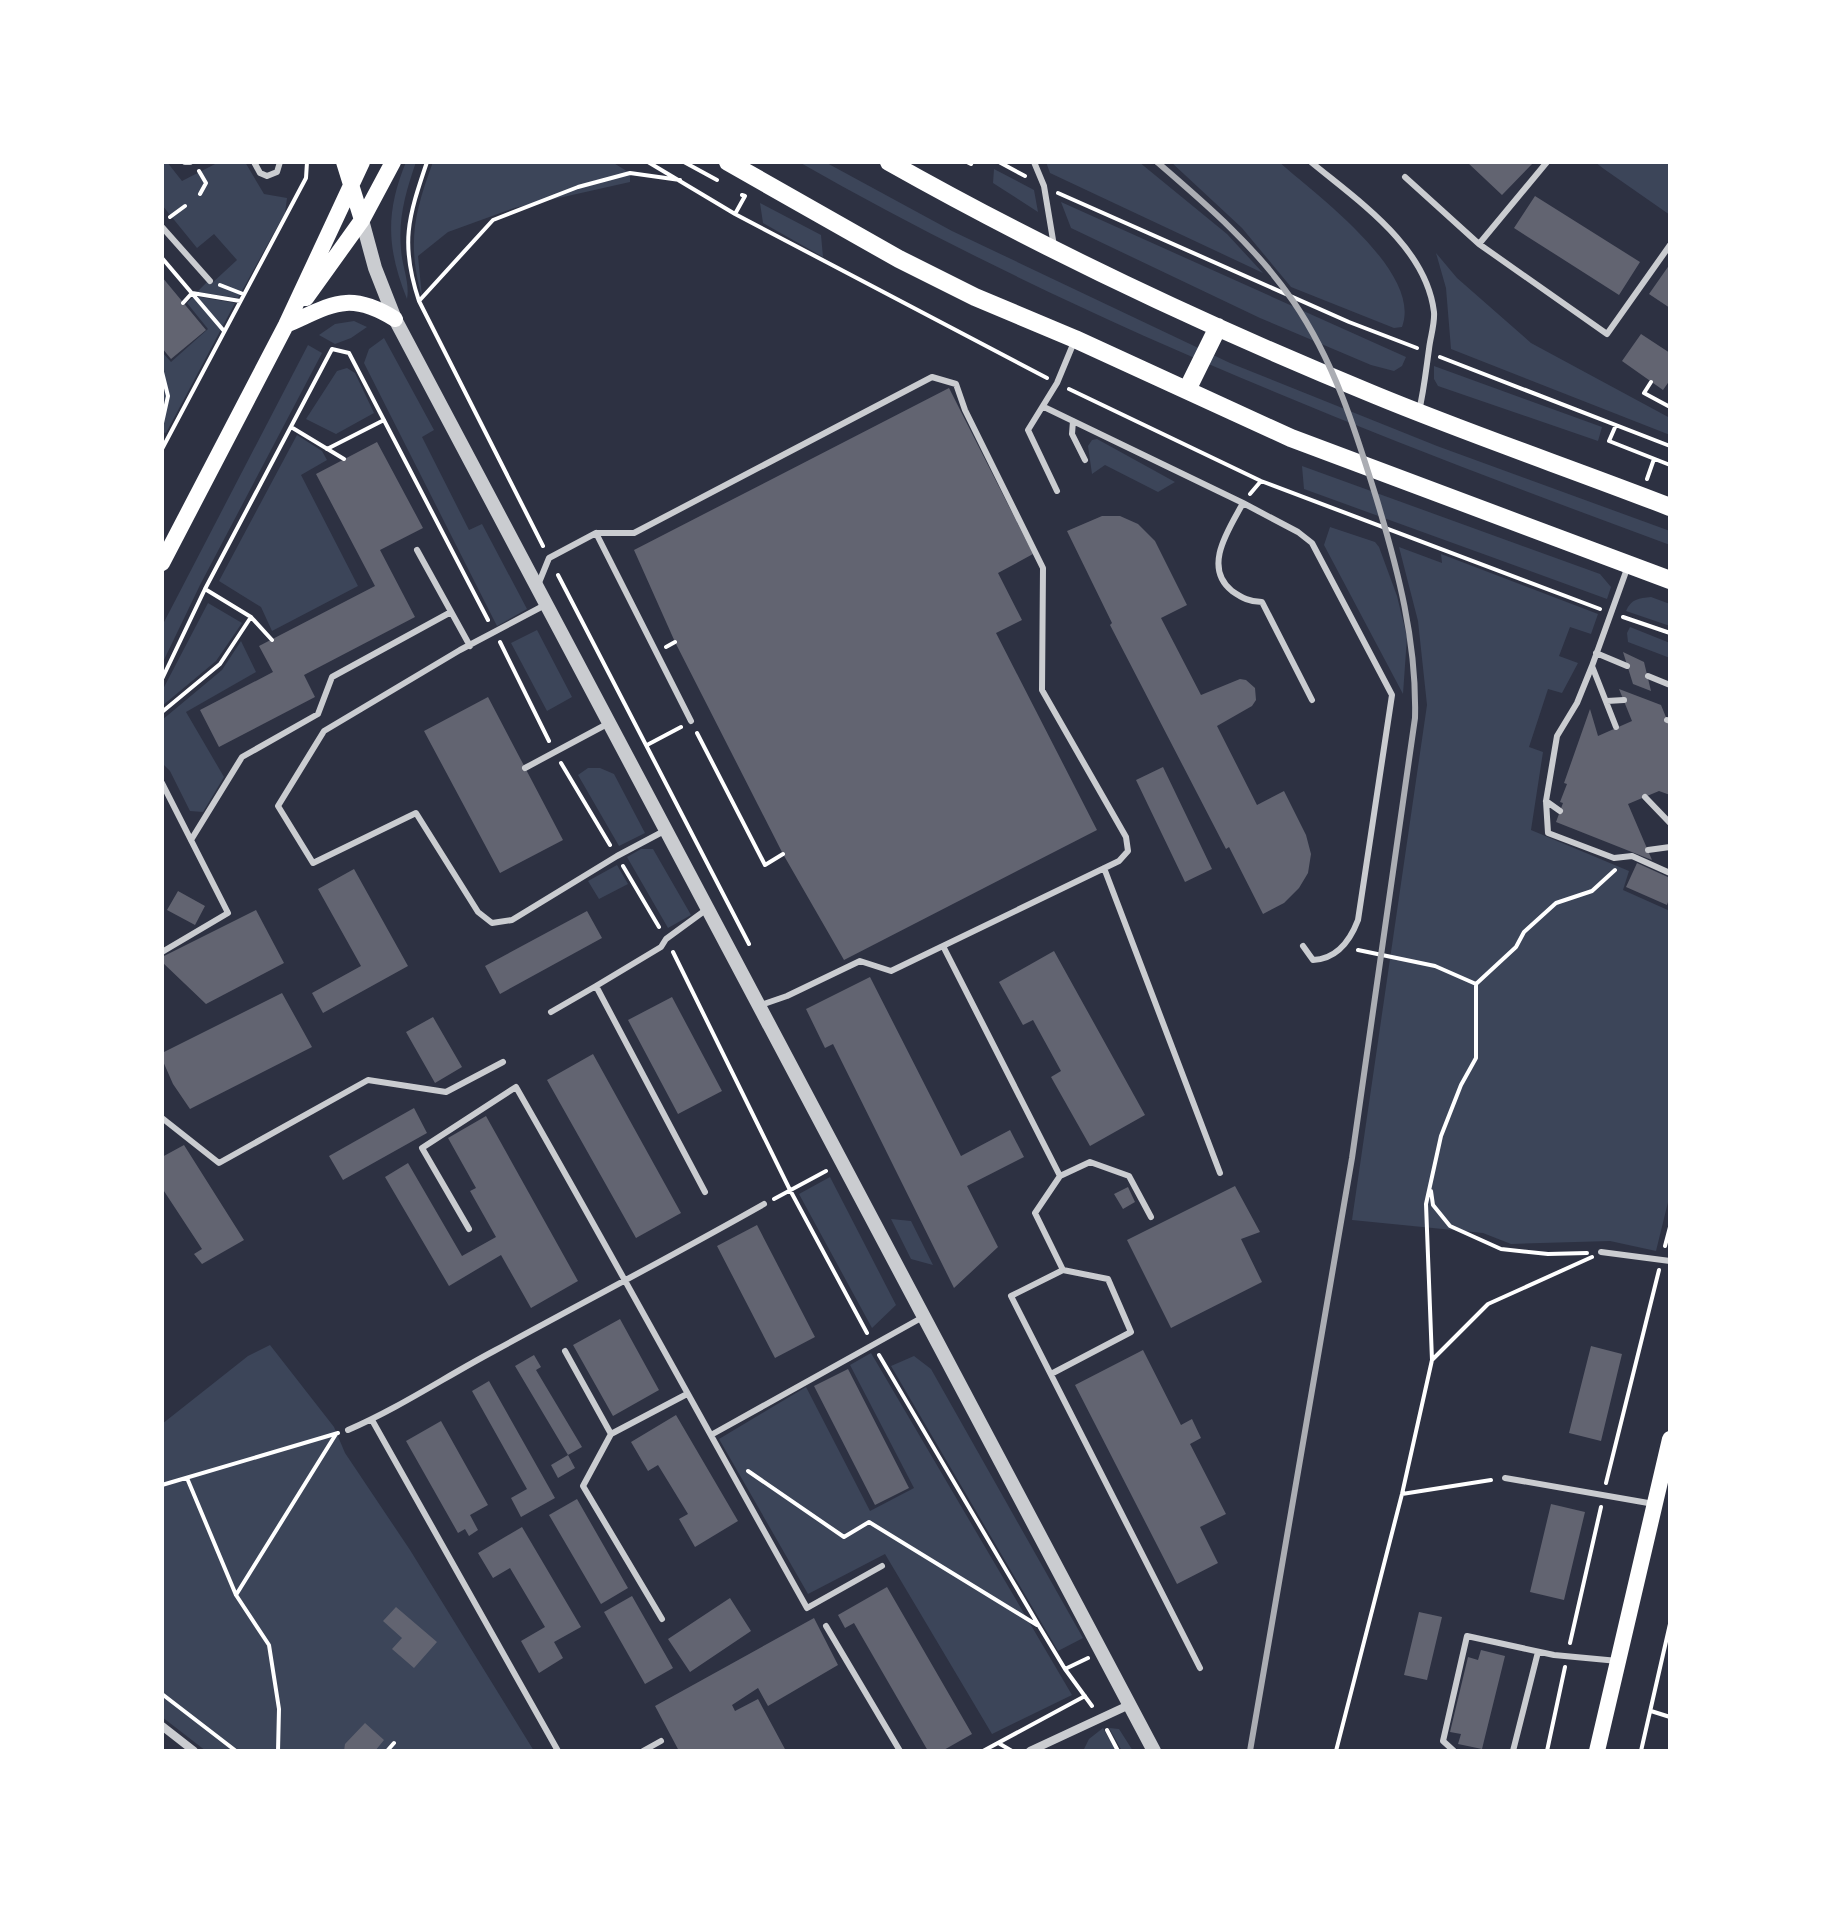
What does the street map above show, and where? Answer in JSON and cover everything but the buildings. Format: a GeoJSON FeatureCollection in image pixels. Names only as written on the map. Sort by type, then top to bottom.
{"type":"FeatureCollection","features":[{"type":"Feature","properties":{"kind":"main road"},"geometry":{"type":"LineString","coordinates":[[344,162],[362,220]]}},
{"type":"Feature","properties":{"kind":"main road"},"geometry":{"type":"LineString","coordinates":[[162,563],[286,325],[362,162]]}},
{"type":"Feature","properties":{"kind":"main road"},"geometry":{"type":"LineString","coordinates":[[728,162],[912,266],[975,297],[1291,438],[1670,580]]}},
{"type":"Feature","properties":{"kind":"main road"},"geometry":{"type":"LineString","coordinates":[[889,162],[1054,250],[1245,339],[1378,396],[1670,507]]}},
{"type":"Feature","properties":{"kind":"main road"},"geometry":{"type":"LineString","coordinates":[[351,182],[376,180],[392,165]]}},
{"type":"Feature","properties":{"kind":"main road"},"geometry":{"type":"LineString","coordinates":[[286,325],[362,220],[392,165]]}},
{"type":"Feature","properties":{"kind":"main road"},"geometry":{"type":"LineString","coordinates":[[286,325],[332,305],[354,301],[375,306],[395,319]]}},
{"type":"Feature","properties":{"kind":"main road"},"geometry":{"type":"LineString","coordinates":[[1187,390],[1218,327]]}},
{"type":"Feature","properties":{"kind":"main road"},"geometry":{"type":"LineString","coordinates":[[1597,1751],[1670,1439]]}},
{"type":"Feature","properties":{"kind":"street"},"geometry":{"type":"LineString","coordinates":[[362,220],[375,268],[395,319],[1154,1751]]}},
{"type":"Feature","properties":{"kind":"street"},"geometry":{"type":"LineString","coordinates":[[1030,1751],[1129,1705]]}},
{"type":"Feature","properties":{"kind":"street"},"geometry":{"type":"LineString","coordinates":[[162,1726],[194,1751]]}},
{"type":"Feature","properties":{"kind":"lane"},"geometry":{"type":"LineString","coordinates":[[254,162],[260,173],[267,176],[277,172],[280,162]]}},
{"type":"Feature","properties":{"kind":"lane"},"geometry":{"type":"LineString","coordinates":[[1034,162],[1044,186],[1054,250]]}},
{"type":"Feature","properties":{"kind":"lane"},"geometry":{"type":"LineString","coordinates":[[1311,162],[1380,221],[1418,265],[1427,283],[1435,315],[1419,411]]}},
{"type":"Feature","properties":{"kind":"lane"},"geometry":{"type":"LineString","coordinates":[[1479,244],[1547,162]]}},
{"type":"Feature","properties":{"kind":"lane"},"geometry":{"type":"LineString","coordinates":[[1405,177],[1479,244],[1607,334],[1670,245]]}},
{"type":"Feature","properties":{"kind":"lane"},"geometry":{"type":"LineString","coordinates":[[162,226],[210,281]]}},
{"type":"Feature","properties":{"kind":"lane"},"geometry":{"type":"LineString","coordinates":[[1057,491],[1028,430],[1057,383],[1075,339]]}},
{"type":"Feature","properties":{"kind":"lane"},"geometry":{"type":"LineString","coordinates":[[537,588],[549,558],[596,533],[634,533],[932,377],[956,384],[965,410],[1043,568],[1042,690],[1126,837],[1128,851],[1119,861],[891,971],[860,961],[787,996],[758,1006]]}},
{"type":"Feature","properties":{"kind":"lane"},"geometry":{"type":"LineString","coordinates":[[1044,407],[1243,503],[1298,532],[1312,543],[1392,695],[1358,920],[1344,947],[1324,960],[1313,960],[1303,946]]}},
{"type":"Feature","properties":{"kind":"lane"},"geometry":{"type":"LineString","coordinates":[[1073,421],[1072,434],[1085,460]]}},
{"type":"Feature","properties":{"kind":"lane"},"geometry":{"type":"LineString","coordinates":[[1243,503],[1218,554],[1218,570],[1222,580],[1235,593],[1244,599],[1262,602],[1312,700]]}},
{"type":"Feature","properties":{"kind":"lane"},"geometry":{"type":"LineString","coordinates":[[596,533],[691,721]]}},
{"type":"Feature","properties":{"kind":"lane"},"geometry":{"type":"LineString","coordinates":[[417,550],[470,646]]}},
{"type":"Feature","properties":{"kind":"lane"},"geometry":{"type":"LineString","coordinates":[[1629,565],[1577,703],[1557,736],[1546,801],[1548,833],[1614,858],[1632,856],[1670,873]]}},
{"type":"Feature","properties":{"kind":"lane"},"geometry":{"type":"LineString","coordinates":[[545,605],[324,731],[278,806],[313,863],[416,813],[478,912],[492,923],[512,920],[666,830]]}},
{"type":"Feature","properties":{"kind":"lane"},"geometry":{"type":"LineString","coordinates":[[191,840],[242,757],[318,714],[332,677],[451,612]]}},
{"type":"Feature","properties":{"kind":"lane"},"geometry":{"type":"LineString","coordinates":[[1596,653],[1627,666]]}},
{"type":"Feature","properties":{"kind":"lane"},"geometry":{"type":"LineString","coordinates":[[1592,666],[1616,727]]}},
{"type":"Feature","properties":{"kind":"lane"},"geometry":{"type":"LineString","coordinates":[[1648,676],[1670,685]]}},
{"type":"Feature","properties":{"kind":"lane"},"geometry":{"type":"LineString","coordinates":[[1607,701],[1624,700]]}},
{"type":"Feature","properties":{"kind":"lane"},"geometry":{"type":"LineString","coordinates":[[525,768],[609,723]]}},
{"type":"Feature","properties":{"kind":"lane"},"geometry":{"type":"LineString","coordinates":[[162,783],[228,913],[162,952]]}},
{"type":"Feature","properties":{"kind":"lane"},"geometry":{"type":"LineString","coordinates":[[1645,797],[1670,823]]}},
{"type":"Feature","properties":{"kind":"lane"},"geometry":{"type":"LineString","coordinates":[[1546,801],[1560,811]]}},
{"type":"Feature","properties":{"kind":"lane"},"geometry":{"type":"LineString","coordinates":[[1648,850],[1670,847]]}},
{"type":"Feature","properties":{"kind":"lane"},"geometry":{"type":"LineString","coordinates":[[1104,868],[1220,1173]]}},
{"type":"Feature","properties":{"kind":"lane"},"geometry":{"type":"LineString","coordinates":[[551,1012],[661,947],[666,939],[707,909]]}},
{"type":"Feature","properties":{"kind":"lane"},"geometry":{"type":"LineString","coordinates":[[943,946],[1060,1176]]}},
{"type":"Feature","properties":{"kind":"lane"},"geometry":{"type":"LineString","coordinates":[[596,986],[705,1192]]}},
{"type":"Feature","properties":{"kind":"lane"},"geometry":{"type":"LineString","coordinates":[[162,1118],[219,1163],[368,1080],[446,1092],[503,1062]]}},
{"type":"Feature","properties":{"kind":"lane"},"geometry":{"type":"LineString","coordinates":[[469,1229],[422,1148],[516,1087],[807,1608],[882,1566]]}},
{"type":"Feature","properties":{"kind":"lane"},"geometry":{"type":"LineString","coordinates":[[1063,1270],[1035,1213],[1060,1176],[1090,1162],[1129,1176],[1151,1217]]}},
{"type":"Feature","properties":{"kind":"lane"},"geometry":{"type":"LineString","coordinates":[[348,1430],[372,1420],[764,1204]]}},
{"type":"Feature","properties":{"kind":"lane"},"geometry":{"type":"LineString","coordinates":[[1601,1252],[1670,1261]]}},
{"type":"Feature","properties":{"kind":"lane"},"geometry":{"type":"LineString","coordinates":[[1051,1374],[1131,1332],[1108,1279],[1063,1270],[1011,1296],[1200,1668]]}},
{"type":"Feature","properties":{"kind":"lane"},"geometry":{"type":"LineString","coordinates":[[711,1435],[923,1317]]}},
{"type":"Feature","properties":{"kind":"lane"},"geometry":{"type":"LineString","coordinates":[[565,1351],[611,1434]]}},
{"type":"Feature","properties":{"kind":"lane"},"geometry":{"type":"LineString","coordinates":[[662,1619],[583,1486],[611,1434],[687,1394]]}},
{"type":"Feature","properties":{"kind":"lane"},"geometry":{"type":"LineString","coordinates":[[372,1420],[558,1751]]}},
{"type":"Feature","properties":{"kind":"lane"},"geometry":{"type":"LineString","coordinates":[[1505,1478],[1654,1504]]}},
{"type":"Feature","properties":{"kind":"lane"},"geometry":{"type":"LineString","coordinates":[[826,1626],[900,1751]]}},
{"type":"Feature","properties":{"kind":"lane"},"geometry":{"type":"LineString","coordinates":[[1454,1751],[1443,1741],[1467,1636],[1538,1652],[1618,1661]]}},
{"type":"Feature","properties":{"kind":"lane"},"geometry":{"type":"LineString","coordinates":[[1513,1751],[1538,1652]]}},
{"type":"Feature","properties":{"kind":"lane"},"geometry":{"type":"LineString","coordinates":[[643,1751],[661,1741]]}},
{"type":"Feature","properties":{"kind":"path"},"geometry":{"type":"LineString","coordinates":[[162,449],[165,438],[306,178],[307,162]]}},
{"type":"Feature","properties":{"kind":"path"},"geometry":{"type":"LineString","coordinates":[[427,162],[410,213],[406,248],[419,301],[493,220],[578,187],[630,173],[683,181]]}},
{"type":"Feature","properties":{"kind":"path"},"geometry":{"type":"LineString","coordinates":[[648,162],[735,214],[1057,383],[1261,481],[1670,633]]}},
{"type":"Feature","properties":{"kind":"path"},"geometry":{"type":"LineString","coordinates":[[684,162],[722,183]]}},
{"type":"Feature","properties":{"kind":"path"},"geometry":{"type":"LineString","coordinates":[[200,194],[206,183]]}},
{"type":"Feature","properties":{"kind":"path"},"geometry":{"type":"LineString","coordinates":[[733,190],[745,196],[735,214]]}},
{"type":"Feature","properties":{"kind":"path"},"geometry":{"type":"LineString","coordinates":[[1061,194],[1349,322],[1670,446]]}},
{"type":"Feature","properties":{"kind":"path"},"geometry":{"type":"LineString","coordinates":[[162,226],[185,206]]}},
{"type":"Feature","properties":{"kind":"path"},"geometry":{"type":"LineString","coordinates":[[162,258],[224,331]]}},
{"type":"Feature","properties":{"kind":"path"},"geometry":{"type":"LineString","coordinates":[[210,281],[243,294]]}},
{"type":"Feature","properties":{"kind":"path"},"geometry":{"type":"LineString","coordinates":[[192,293],[240,301]]}},
{"type":"Feature","properties":{"kind":"path"},"geometry":{"type":"LineString","coordinates":[[183,303],[192,293]]}},
{"type":"Feature","properties":{"kind":"path"},"geometry":{"type":"LineString","coordinates":[[162,679],[205,589],[332,349],[349,353],[555,753],[666,939],[790,1190],[873,1345],[1065,1669]]}},
{"type":"Feature","properties":{"kind":"path"},"geometry":{"type":"LineString","coordinates":[[162,372],[168,396],[162,423]]}},
{"type":"Feature","properties":{"kind":"path"},"geometry":{"type":"LineString","coordinates":[[1651,382],[1644,393],[1670,407]]}},
{"type":"Feature","properties":{"kind":"path"},"geometry":{"type":"LineString","coordinates":[[327,449],[384,420]]}},
{"type":"Feature","properties":{"kind":"path"},"geometry":{"type":"LineString","coordinates":[[1616,425],[1609,441],[1670,465]]}},
{"type":"Feature","properties":{"kind":"path"},"geometry":{"type":"LineString","coordinates":[[291,427],[344,459]]}},
{"type":"Feature","properties":{"kind":"path"},"geometry":{"type":"LineString","coordinates":[[205,589],[251,617],[272,640]]}},
{"type":"Feature","properties":{"kind":"path"},"geometry":{"type":"LineString","coordinates":[[162,712],[220,664],[251,617]]}},
{"type":"Feature","properties":{"kind":"path"},"geometry":{"type":"LineString","coordinates":[[646,746],[691,721],[765,865],[783,854]]}},
{"type":"Feature","properties":{"kind":"path"},"geometry":{"type":"LineString","coordinates":[[1336,1751],[1402,1494],[1432,1360],[1426,1204],[1441,1136],[1461,1085],[1476,1058],[1476,984],[1516,947],[1524,932],[1556,903],[1592,891],[1632,856]]}},
{"type":"Feature","properties":{"kind":"path"},"geometry":{"type":"LineString","coordinates":[[1359,951],[1435,966],[1476,984]]}},
{"type":"Feature","properties":{"kind":"path"},"geometry":{"type":"LineString","coordinates":[[764,1204],[842,1163]]}},
{"type":"Feature","properties":{"kind":"path"},"geometry":{"type":"LineString","coordinates":[[1430,1187],[1433,1205],[1450,1226],[1501,1249],[1548,1254],[1601,1252]]}},
{"type":"Feature","properties":{"kind":"path"},"geometry":{"type":"LineString","coordinates":[[1432,1360],[1488,1304],[1601,1252]]}},
{"type":"Feature","properties":{"kind":"path"},"geometry":{"type":"LineString","coordinates":[[162,1485],[348,1430]]}},
{"type":"Feature","properties":{"kind":"path"},"geometry":{"type":"LineString","coordinates":[[236,1595],[336,1434]]}},
{"type":"Feature","properties":{"kind":"path"},"geometry":{"type":"LineString","coordinates":[[719,1451],[844,1537],[869,1522],[1039,1626]]}},
{"type":"Feature","properties":{"kind":"path"},"geometry":{"type":"LineString","coordinates":[[187,1478],[236,1595],[269,1645],[279,1709],[278,1751]]}},
{"type":"Feature","properties":{"kind":"path"},"geometry":{"type":"LineString","coordinates":[[1402,1494],[1505,1478]]}},
{"type":"Feature","properties":{"kind":"path"},"geometry":{"type":"LineString","coordinates":[[1641,1751],[1670,1624]]}},
{"type":"Feature","properties":{"kind":"path"},"geometry":{"type":"LineString","coordinates":[[162,1694],[236,1751]]}},
{"type":"Feature","properties":{"kind":"path"},"geometry":{"type":"LineString","coordinates":[[983,1751],[1085,1696]]}},
{"type":"Feature","properties":{"kind":"path"},"geometry":{"type":"LineString","coordinates":[[1651,1711],[1670,1717]]}},
{"type":"Feature","properties":{"kind":"path"},"geometry":{"type":"LineString","coordinates":[[387,1751],[394,1743]]}},
{"type":"Feature","properties":{"kind":"path"},"geometry":{"type":"LineString","coordinates":[[999,1744],[1012,1751]]}},
{"type":"Feature","properties":{"kind":"shaded area"},"geometry":{"type":"Polygon","coordinates":[[[162,162],[167,162],[182,181],[219,162],[245,162],[264,194],[287,198],[285,213],[238,298],[197,292],[207,282],[211,284],[237,260],[214,234],[197,248],[162,205],[162,162]]]}},
{"type":"Feature","properties":{"kind":"shaded area"},"geometry":{"type":"Polygon","coordinates":[[[406,162],[416,162],[406,194],[401,226],[407,299],[395,264],[391,231],[394,198],[406,162]]]}},
{"type":"Feature","properties":{"kind":"shaded area"},"geometry":{"type":"Polygon","coordinates":[[[433,162],[612,162],[630,173],[630,182],[514,208],[448,232],[418,256],[422,297],[415,261],[415,229],[421,197],[433,162]]]}},
{"type":"Feature","properties":{"kind":"shaded area"},"geometry":{"type":"Polygon","coordinates":[[[799,162],[825,162],[952,231],[1230,363],[1437,446],[1670,531],[1670,545],[1447,461],[1226,372],[1010,273],[799,162]]]}},
{"type":"Feature","properties":{"kind":"shaded area"},"geometry":{"type":"Polygon","coordinates":[[[1046,162],[1139,162],[1227,234],[1263,273],[1050,173],[1046,162]]]}},
{"type":"Feature","properties":{"kind":"shaded area"},"geometry":{"type":"Polygon","coordinates":[[[1171,162],[1279,162],[1339,214],[1382,259],[1397,283],[1404,305],[1402,327],[1394,328],[1291,287],[1242,228],[1171,162]]]}},
{"type":"Feature","properties":{"kind":"shaded area"},"geometry":{"type":"Polygon","coordinates":[[[1595,162],[1670,162],[1670,215],[1604,169],[1595,162]]]}},
{"type":"Feature","properties":{"kind":"shaded area"},"geometry":{"type":"Polygon","coordinates":[[[994,169],[1034,190],[1038,212],[993,183],[994,169]]]}},
{"type":"Feature","properties":{"kind":"shaded area"},"geometry":{"type":"Polygon","coordinates":[[[1061,202],[1406,357],[1402,366],[1394,371],[1371,365],[1260,318],[1071,228],[1061,202]]]}},
{"type":"Feature","properties":{"kind":"shaded area"},"geometry":{"type":"Polygon","coordinates":[[[760,203],[821,235],[823,257],[763,223],[760,203]]]}},
{"type":"Feature","properties":{"kind":"shaded area"},"geometry":{"type":"Polygon","coordinates":[[[1436,253],[1457,278],[1531,343],[1670,418],[1670,435],[1451,349],[1446,288],[1436,253]]]}},
{"type":"Feature","properties":{"kind":"shaded area"},"geometry":{"type":"Polygon","coordinates":[[[194,296],[235,303],[166,433],[162,432],[162,352],[171,362],[208,329],[187,303],[194,296]]]}},
{"type":"Feature","properties":{"kind":"shaded area"},"geometry":{"type":"Polygon","coordinates":[[[354,321],[367,327],[351,338],[335,344],[319,335],[335,324],[354,321]]]}},
{"type":"Feature","properties":{"kind":"shaded area"},"geometry":{"type":"Polygon","coordinates":[[[384,338],[434,430],[422,437],[469,530],[482,524],[527,609],[497,626],[364,363],[369,349],[384,338]]]}},
{"type":"Feature","properties":{"kind":"shaded area"},"geometry":{"type":"Polygon","coordinates":[[[308,345],[322,353],[162,664],[162,626],[308,345]]]}},
{"type":"Feature","properties":{"kind":"shaded area"},"geometry":{"type":"Polygon","coordinates":[[[1434,366],[1602,427],[1598,441],[1438,386],[1434,379],[1434,366]]]}},
{"type":"Feature","properties":{"kind":"shaded area"},"geometry":{"type":"Polygon","coordinates":[[[347,368],[355,373],[374,413],[336,434],[306,419],[337,371],[347,368]]]}},
{"type":"Feature","properties":{"kind":"shaded area"},"geometry":{"type":"Polygon","coordinates":[[[297,435],[322,451],[327,460],[301,475],[358,586],[272,631],[261,607],[219,581],[297,435]]]}},
{"type":"Feature","properties":{"kind":"shaded area"},"geometry":{"type":"Polygon","coordinates":[[[1097,439],[1175,482],[1158,492],[1105,465],[1092,474],[1088,446],[1097,439]]]}},
{"type":"Feature","properties":{"kind":"shaded area"},"geometry":{"type":"Polygon","coordinates":[[[1302,466],[1600,574],[1611,587],[1607,599],[1304,489],[1302,466]]]}},
{"type":"Feature","properties":{"kind":"shaded area"},"geometry":{"type":"Polygon","coordinates":[[[1330,527],[1375,542],[1379,547],[1397,596],[1407,637],[1403,694],[1324,545],[1330,527]]]}},
{"type":"Feature","properties":{"kind":"shaded area"},"geometry":{"type":"Polygon","coordinates":[[[1399,547],[1442,563],[1441,554],[1598,614],[1591,634],[1570,627],[1559,656],[1578,663],[1562,693],[1548,689],[1529,747],[1543,752],[1531,830],[1629,871],[1623,890],[1670,911],[1670,1194],[1656,1251],[1610,1241],[1511,1244],[1483,1233],[1352,1220],[1427,705],[1418,621],[1399,547]]]}},
{"type":"Feature","properties":{"kind":"shaded area"},"geometry":{"type":"Polygon","coordinates":[[[1651,597],[1670,604],[1670,626],[1626,611],[1636,600],[1651,597]]]}},
{"type":"Feature","properties":{"kind":"shaded area"},"geometry":{"type":"Polygon","coordinates":[[[208,603],[242,623],[216,661],[162,706],[162,691],[208,603]]]}},
{"type":"Feature","properties":{"kind":"shaded area"},"geometry":{"type":"Polygon","coordinates":[[[1630,627],[1670,643],[1670,658],[1628,642],[1630,627]]]}},
{"type":"Feature","properties":{"kind":"shaded area"},"geometry":{"type":"Polygon","coordinates":[[[537,630],[572,697],[547,711],[511,643],[537,630]]]}},
{"type":"Feature","properties":{"kind":"shaded area"},"geometry":{"type":"Polygon","coordinates":[[[241,641],[256,672],[186,712],[224,777],[203,812],[190,811],[170,771],[162,763],[162,720],[222,670],[241,641]]]}},
{"type":"Feature","properties":{"kind":"shaded area"},"geometry":{"type":"Polygon","coordinates":[[[588,768],[600,768],[614,774],[645,833],[619,846],[578,775],[588,768]]]}},
{"type":"Feature","properties":{"kind":"shaded area"},"geometry":{"type":"Polygon","coordinates":[[[641,849],[653,849],[691,915],[668,928],[627,857],[641,849]]]}},
{"type":"Feature","properties":{"kind":"shaded area"},"geometry":{"type":"Polygon","coordinates":[[[617,865],[628,884],[599,899],[588,881],[617,865]]]}},
{"type":"Feature","properties":{"kind":"shaded area"},"geometry":{"type":"Polygon","coordinates":[[[830,1177],[896,1305],[872,1328],[799,1194],[830,1177]]]}},
{"type":"Feature","properties":{"kind":"shaded area"},"geometry":{"type":"Polygon","coordinates":[[[891,1219],[911,1221],[933,1265],[911,1259],[891,1219]]]}},
{"type":"Feature","properties":{"kind":"shaded area"},"geometry":{"type":"Polygon","coordinates":[[[270,1345],[334,1427],[345,1453],[410,1550],[534,1751],[206,1751],[162,1717],[162,1424],[248,1356],[270,1345]]]}},
{"type":"Feature","properties":{"kind":"shaded area"},"geometry":{"type":"Polygon","coordinates":[[[871,1353],[1072,1695],[992,1734],[885,1554],[808,1594],[719,1439],[806,1387],[870,1511],[914,1488],[850,1365],[871,1353]]]}},
{"type":"Feature","properties":{"kind":"shaded area"},"geometry":{"type":"Polygon","coordinates":[[[914,1356],[931,1369],[1083,1638],[1058,1651],[891,1366],[914,1356]]]}},
{"type":"Feature","properties":{"kind":"shaded area"},"geometry":{"type":"Polygon","coordinates":[[[1103,1728],[1116,1751],[1083,1751],[1089,1739],[1103,1728]]]}},
{"type":"Feature","properties":{"kind":"shaded area"},"geometry":{"type":"Polygon","coordinates":[[[1109,1728],[1119,1729],[1133,1751],[1122,1751],[1109,1728]]]}},
{"type":"Feature","properties":{"kind":"railway"},"geometry":{"type":"LineString","coordinates":[[1157,162],[1247,245],[1279,281],[1332,371],[1392,552],[1409,634],[1415,690],[1415,718],[1352,1158],[1250,1751]]}}]}
